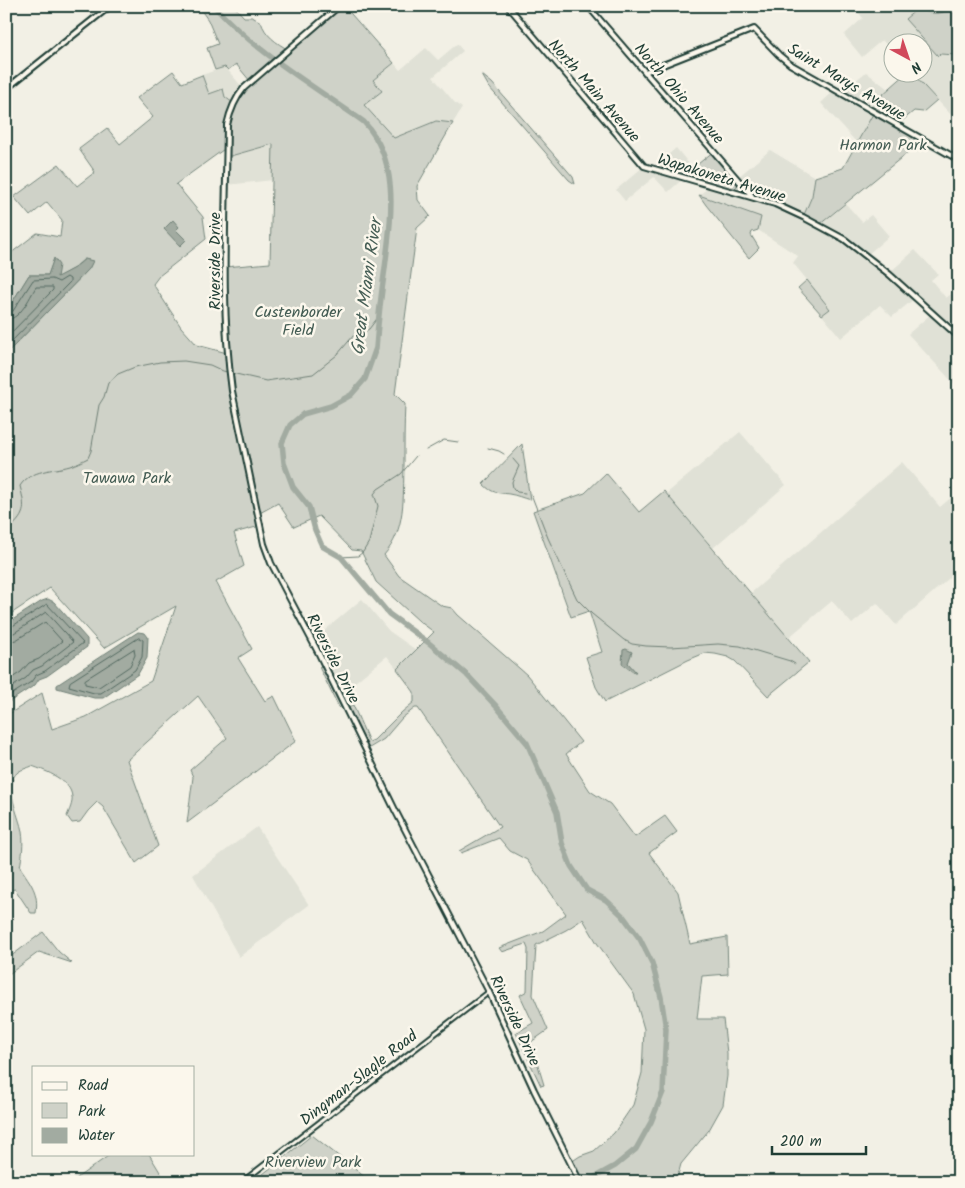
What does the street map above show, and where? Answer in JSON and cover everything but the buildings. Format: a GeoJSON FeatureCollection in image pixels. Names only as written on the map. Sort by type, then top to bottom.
{"type":"FeatureCollection","features":[{"type":"Feature","properties":{"kind":"main road"},"geometry":{"type":"LineString","coordinates":[[6,89],[110,6]]}},
{"type":"Feature","properties":{"kind":"main road","name":"Riverside Drive"},"geometry":{"type":"LineString","coordinates":[[339,6],[251,81],[233,103],[228,125],[225,272],[228,365],[232,390],[264,544],[271,563],[319,654],[489,992],[534,1090],[580,1182]]}},
{"type":"Feature","properties":{"kind":"main road","name":"North Main Avenue"},"geometry":{"type":"LineString","coordinates":[[508,6],[644,166]]}},
{"type":"Feature","properties":{"kind":"main road","name":"North Ohio Avenue"},"geometry":{"type":"LineString","coordinates":[[588,6],[752,196]]}},
{"type":"Feature","properties":{"kind":"main road","name":"Saint Marys Avenue"},"geometry":{"type":"LineString","coordinates":[[644,72],[754,29],[790,64],[959,160]]}},
{"type":"Feature","properties":{"kind":"main road","name":"Wapakoneta Avenue"},"geometry":{"type":"LineString","coordinates":[[644,166],[752,196],[803,217],[844,240],[889,274],[959,337]]}},
{"type":"Feature","properties":{"kind":"main road"},"geometry":{"type":"LineString","coordinates":[[726,188],[736,188],[738,184],[736,178]]}},
{"type":"Feature","properties":{"kind":"street","name":"Dingman-Slagle Road"},"geometry":{"type":"LineString","coordinates":[[242,1182],[489,992]]}},
{"type":"Feature","properties":{"kind":"shaded area"},"geometry":{"type":"Polygon","coordinates":[[[853,6],[953,6],[948,12],[928,13],[938,55],[956,55],[959,57],[959,128],[954,118],[920,82],[932,82],[932,32],[882,32],[882,40],[862,57],[844,35],[863,18],[853,6]]]}},
{"type":"Feature","properties":{"kind":"shaded area"},"geometry":{"type":"Polygon","coordinates":[[[457,44],[463,51],[433,77],[455,103],[462,108],[453,123],[436,121],[394,138],[364,105],[382,91],[373,80],[394,63],[400,70],[426,48],[438,60],[457,44]]]}},
{"type":"Feature","properties":{"kind":"shaded area"},"geometry":{"type":"Polygon","coordinates":[[[225,67],[243,88],[233,103],[225,96],[222,89],[209,94],[202,75],[225,67]]]}},
{"type":"Feature","properties":{"kind":"shaded area"},"geometry":{"type":"Polygon","coordinates":[[[866,72],[888,89],[882,95],[857,143],[821,103],[835,90],[841,93],[866,72]]]}},
{"type":"Feature","properties":{"kind":"shaded area"},"geometry":{"type":"Polygon","coordinates":[[[274,144],[273,180],[226,185],[227,157],[274,144]]]}},
{"type":"Feature","properties":{"kind":"shaded area"},"geometry":{"type":"Polygon","coordinates":[[[676,148],[704,182],[685,177],[668,192],[654,177],[625,201],[616,190],[644,166],[653,168],[676,148]]]}},
{"type":"Feature","properties":{"kind":"shaded area"},"geometry":{"type":"Polygon","coordinates":[[[770,150],[815,177],[812,196],[803,216],[819,225],[846,204],[862,222],[871,215],[889,236],[867,255],[889,273],[915,250],[938,274],[931,280],[946,298],[954,292],[959,297],[959,389],[908,334],[932,313],[915,298],[892,317],[880,305],[841,338],[822,315],[830,308],[793,263],[798,256],[758,230],[761,217],[699,195],[712,185],[737,178],[770,150]]]}},
{"type":"Feature","properties":{"kind":"shaded area"},"geometry":{"type":"Polygon","coordinates":[[[740,432],[786,485],[713,548],[666,494],[740,432]]]}},
{"type":"Feature","properties":{"kind":"shaded area"},"geometry":{"type":"Polygon","coordinates":[[[902,462],[940,507],[959,491],[959,574],[956,572],[896,625],[877,603],[852,624],[832,601],[788,638],[751,593],[902,462]]]}},
{"type":"Feature","properties":{"kind":"shaded area"},"geometry":{"type":"Polygon","coordinates":[[[362,599],[389,631],[416,650],[397,669],[387,656],[339,695],[312,641],[362,599]]]}},
{"type":"Feature","properties":{"kind":"shaded area"},"geometry":{"type":"Polygon","coordinates":[[[257,827],[309,905],[239,957],[193,875],[257,827]]]}},
{"type":"Feature","properties":{"kind":"green space"},"geometry":{"type":"Polygon","coordinates":[[[198,6],[234,6],[244,17],[252,17],[261,22],[265,31],[272,38],[289,50],[339,6],[344,6],[394,63],[373,80],[382,91],[364,105],[394,138],[436,121],[453,123],[417,186],[418,200],[430,216],[417,228],[395,394],[405,404],[402,513],[396,535],[384,555],[399,576],[442,606],[452,608],[527,675],[581,742],[566,754],[590,791],[610,804],[635,837],[665,816],[677,832],[649,853],[678,892],[690,944],[727,937],[728,974],[702,976],[697,1019],[723,1019],[727,1053],[727,1076],[723,1105],[709,1130],[681,1164],[676,1182],[580,1182],[571,1162],[580,1156],[594,1151],[614,1133],[633,1105],[642,1073],[644,1029],[634,994],[597,943],[583,919],[536,945],[533,995],[548,1030],[531,1042],[544,1085],[541,1086],[516,1033],[533,1023],[520,995],[527,991],[528,949],[526,944],[502,952],[499,948],[543,931],[566,914],[527,860],[510,851],[499,838],[461,853],[459,851],[500,827],[418,708],[415,708],[402,718],[384,739],[366,750],[346,710],[353,705],[369,742],[374,740],[414,702],[414,692],[397,669],[434,632],[376,582],[361,551],[352,550],[319,516],[294,527],[278,503],[258,514],[260,526],[234,533],[244,566],[216,582],[252,649],[238,658],[265,701],[274,696],[296,741],[187,823],[193,777],[190,770],[227,738],[198,696],[127,760],[158,846],[136,863],[103,807],[97,802],[80,822],[72,823],[67,816],[71,807],[71,791],[63,781],[32,766],[18,772],[13,777],[12,792],[23,836],[20,867],[31,883],[35,894],[36,913],[31,913],[15,889],[6,891],[6,716],[42,693],[52,729],[86,717],[151,681],[176,606],[104,648],[50,588],[6,617],[6,354],[89,269],[92,261],[84,259],[74,268],[57,278],[54,259],[48,275],[29,275],[6,312],[6,257],[37,233],[60,237],[62,220],[47,202],[30,216],[14,197],[59,164],[77,186],[95,172],[79,149],[107,128],[120,144],[153,117],[137,98],[173,71],[182,83],[202,75],[209,94],[223,89],[225,97],[233,103],[250,81],[236,64],[228,70],[225,67],[215,70],[207,48],[218,44],[208,20],[198,6]],[[273,144],[227,157],[227,147],[176,184],[203,217],[206,239],[159,276],[153,284],[181,327],[197,345],[227,353],[225,267],[270,263],[273,144]]]}},
{"type":"Feature","properties":{"kind":"green space"},"geometry":{"type":"Polygon","coordinates":[[[953,6],[959,6],[959,57],[956,55],[940,54],[938,56],[932,49],[932,32],[917,32],[905,19],[917,9],[941,13],[953,6]]]}},
{"type":"Feature","properties":{"kind":"green space"},"geometry":{"type":"Polygon","coordinates":[[[482,75],[492,83],[573,177],[575,184],[569,180],[489,87],[482,75]]]}},
{"type":"Feature","properties":{"kind":"green space","name":"Harmon Park"},"geometry":{"type":"Polygon","coordinates":[[[897,82],[920,82],[937,100],[923,112],[914,111],[897,125],[923,140],[819,225],[803,217],[812,196],[815,177],[843,168],[882,95],[897,82]]]}},
{"type":"Feature","properties":{"kind":"green space"},"geometry":{"type":"Polygon","coordinates":[[[714,151],[738,182],[736,188],[726,188],[704,182],[693,168],[714,151]]]}},
{"type":"Feature","properties":{"kind":"green space"},"geometry":{"type":"Polygon","coordinates":[[[699,195],[761,217],[758,230],[752,232],[751,235],[759,248],[749,258],[706,205],[699,195]]]}},
{"type":"Feature","properties":{"kind":"green space"},"geometry":{"type":"Polygon","coordinates":[[[807,280],[830,309],[822,315],[798,288],[807,280]]]}},
{"type":"Feature","properties":{"kind":"green space"},"geometry":{"type":"Polygon","coordinates":[[[522,444],[530,500],[512,494],[489,490],[483,484],[522,444]]]}},
{"type":"Feature","properties":{"kind":"green space"},"geometry":{"type":"Polygon","coordinates":[[[606,473],[639,512],[664,491],[809,662],[768,696],[735,661],[728,657],[705,653],[605,702],[596,687],[586,657],[602,652],[589,611],[571,617],[533,511],[585,493],[606,473]]]}},
{"type":"Feature","properties":{"kind":"green space"},"geometry":{"type":"Polygon","coordinates":[[[324,664],[344,704],[339,708],[319,667],[324,664]]]}},
{"type":"Feature","properties":{"kind":"green space"},"geometry":{"type":"Polygon","coordinates":[[[43,932],[59,952],[72,963],[39,952],[6,976],[6,960],[43,932]]]}},
{"type":"Feature","properties":{"kind":"green space","name":"Riverview Park"},"geometry":{"type":"Polygon","coordinates":[[[312,1135],[371,1182],[253,1182],[312,1135]]]}},
{"type":"Feature","properties":{"kind":"green space"},"geometry":{"type":"Polygon","coordinates":[[[108,1156],[150,1156],[166,1182],[71,1182],[108,1156]]]}},
{"type":"Feature","properties":{"kind":"water"},"geometry":{"type":"Polygon","coordinates":[[[173,220],[179,227],[176,230],[186,240],[180,246],[164,229],[173,220]]]}},
{"type":"Feature","properties":{"kind":"water"},"geometry":{"type":"Polygon","coordinates":[[[54,258],[59,265],[57,277],[74,268],[85,259],[93,261],[89,269],[6,354],[6,312],[29,275],[48,275],[54,258]]]}},
{"type":"Feature","properties":{"kind":"water"},"geometry":{"type":"Polygon","coordinates":[[[48,599],[54,602],[87,639],[87,647],[6,704],[6,624],[48,599]]]}},
{"type":"Feature","properties":{"kind":"water"},"geometry":{"type":"Polygon","coordinates":[[[138,632],[145,633],[148,637],[147,658],[138,674],[103,698],[94,698],[57,688],[57,685],[138,632]]]}},
{"type":"Feature","properties":{"kind":"water"},"geometry":{"type":"Polygon","coordinates":[[[626,649],[632,652],[628,663],[636,672],[622,664],[623,650],[626,649]]]}},
{"type":"Feature","properties":{"kind":"waterway","name":"Great Miami River"},"geometry":{"type":"LineString","coordinates":[[214,6],[247,38],[266,53],[364,122],[376,138],[384,155],[388,173],[391,211],[376,348],[365,379],[351,395],[331,406],[303,414],[290,425],[282,443],[284,463],[293,487],[309,507],[315,530],[322,546],[341,557],[389,614],[429,643],[467,675],[527,743],[557,812],[562,843],[571,866],[587,890],[606,900],[623,916],[640,939],[652,963],[661,997],[666,1029],[663,1092],[651,1122],[636,1149],[615,1166],[586,1182]]}},
{"type":"Feature","properties":{"kind":"waterway"},"geometry":{"type":"LineString","coordinates":[[6,532],[23,512],[20,486],[25,480],[30,476],[70,466],[88,458],[91,451],[99,405],[104,397],[108,383],[118,374],[135,367],[160,362],[184,361],[210,365],[223,371],[266,381],[313,374],[337,355],[354,335],[369,329],[379,316]]}},
{"type":"Feature","properties":{"kind":"waterway"},"geometry":{"type":"LineString","coordinates":[[426,450],[444,440],[458,442]]}},
{"type":"Feature","properties":{"kind":"waterway"},"geometry":{"type":"LineString","coordinates":[[488,448],[504,454]]}},
{"type":"Feature","properties":{"kind":"waterway"},"geometry":{"type":"LineString","coordinates":[[341,557],[358,556],[363,552],[369,542],[378,506],[374,494],[378,489],[401,474],[416,456]]}},
{"type":"Feature","properties":{"kind":"waterway"},"geometry":{"type":"LineString","coordinates":[[513,459],[519,466],[512,482],[513,488],[517,492],[525,493]]}},
{"type":"Feature","properties":{"kind":"waterway"},"geometry":{"type":"LineString","coordinates":[[531,494],[548,538],[577,599],[624,640],[632,644],[646,646],[671,647],[718,644],[740,646],[795,664]]}},
{"type":"Feature","properties":{"kind":"park label","name":"Custenborder Field"},"geometry":{"type":"Point","coordinates":[298,320]}},
{"type":"Feature","properties":{"kind":"park label","name":"Tawawa Park"},"geometry":{"type":"Point","coordinates":[127,477]}}]}
